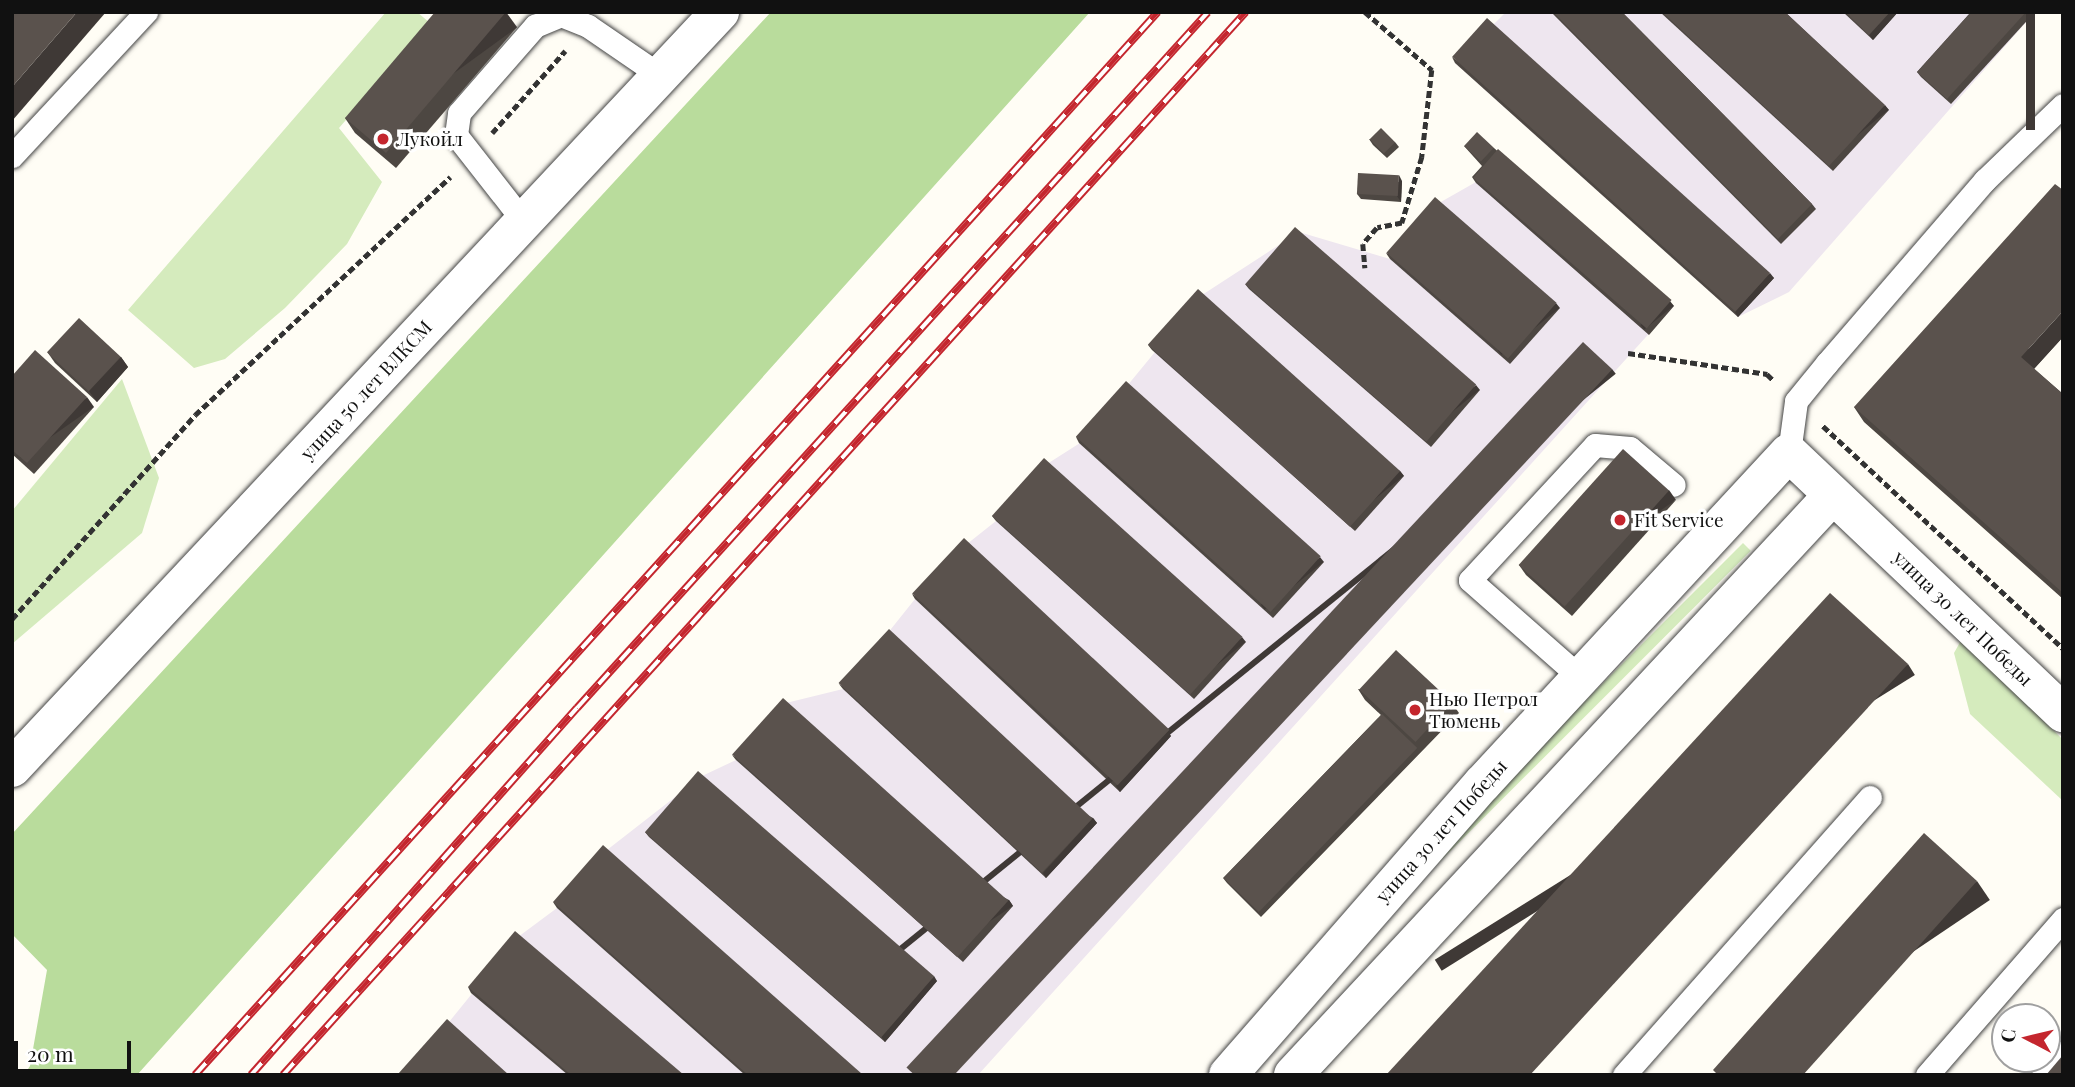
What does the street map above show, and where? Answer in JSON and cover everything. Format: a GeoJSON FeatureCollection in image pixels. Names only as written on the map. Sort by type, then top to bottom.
{"type":"FeatureCollection","features":[{"type":"Feature","properties":{"kind":"street","name":"улица 50 лет ВЛКСМ"},"geometry":{"type":"LineString","coordinates":[[12,768],[720,12]]}},
{"type":"Feature","properties":{"kind":"street","name":"улица 30 лет Победы"},"geometry":{"type":"LineString","coordinates":[[1228,1075],[1482,784],[1789,453],[2063,713]]}},
{"type":"Feature","properties":{"kind":"street"},"geometry":{"type":"LineString","coordinates":[[1293,1075],[1833,495]]}},
{"type":"Feature","properties":{"kind":"lane"},"geometry":{"type":"LineString","coordinates":[[12,156],[146,12]]}},
{"type":"Feature","properties":{"kind":"lane"},"geometry":{"type":"LineString","coordinates":[[524,222],[456,135],[459,113],[535,26],[561,15],[587,26],[661,76]]}},
{"type":"Feature","properties":{"kind":"lane"},"geometry":{"type":"LineString","coordinates":[[1789,453],[1796,401],[1985,180],[2063,105]]}},
{"type":"Feature","properties":{"kind":"lane"},"geometry":{"type":"LineString","coordinates":[[1581,678],[1470,580],[1595,445],[1630,448],[1674,485]]}},
{"type":"Feature","properties":{"kind":"lane"},"geometry":{"type":"LineString","coordinates":[[1624,1075],[1870,797]]}},
{"type":"Feature","properties":{"kind":"lane"},"geometry":{"type":"LineString","coordinates":[[1927,1075],[2063,919]]}},
{"type":"Feature","properties":{"kind":"lane"},"geometry":{"type":"LineString","coordinates":[[2043,1075],[2063,1052]]}},
{"type":"Feature","properties":{"kind":"path"},"geometry":{"type":"LineString","coordinates":[[1365,12],[1432,70],[1422,157],[1402,223],[1377,228],[1363,244],[1365,268]]}},
{"type":"Feature","properties":{"kind":"path"},"geometry":{"type":"LineString","coordinates":[[12,619],[195,415],[472,156],[587,26]]}},
{"type":"Feature","properties":{"kind":"path"},"geometry":{"type":"LineString","coordinates":[[1628,353],[1767,374],[2063,648]]}},
{"type":"Feature","properties":{"kind":"shaded area"},"geometry":{"type":"Polygon","coordinates":[[[1506,12],[2035,12],[1789,292],[1738,317],[1455,63],[1506,12]]]}},
{"type":"Feature","properties":{"kind":"shaded area"},"geometry":{"type":"Polygon","coordinates":[[[1501,154],[1674,306],[978,1075],[406,1075],[518,937],[557,908],[607,850],[702,776],[736,760],[786,703],[843,689],[915,599],[967,544],[996,521],[1047,464],[1080,443],[1202,295],[1299,232],[1390,259],[1439,203],[1476,182],[1501,154]]]}},
{"type":"Feature","properties":{"kind":"green space"},"geometry":{"type":"Polygon","coordinates":[[[386,12],[417,12],[430,23],[339,128],[382,182],[347,244],[285,308],[225,359],[194,368],[128,310],[386,12]]]}},
{"type":"Feature","properties":{"kind":"green space"},"geometry":{"type":"Polygon","coordinates":[[[771,12],[1090,12],[137,1075],[24,1075],[30,1066],[47,970],[12,934],[12,834],[771,12]]]}},
{"type":"Feature","properties":{"kind":"green space"},"geometry":{"type":"Polygon","coordinates":[[[122,379],[159,478],[142,533],[12,644],[12,511],[122,379]]]}},
{"type":"Feature","properties":{"kind":"green space"},"geometry":{"type":"Polygon","coordinates":[[[1743,543],[1751,551],[1237,1065],[1229,1057],[1743,543]]]}},
{"type":"Feature","properties":{"kind":"green space"},"geometry":{"type":"Polygon","coordinates":[[[1963,637],[2063,740],[2063,801],[1970,714],[1954,653],[1963,637]]]}},
{"type":"Feature","properties":{"kind":"building"},"geometry":{"type":"Polygon","coordinates":[[[12,12],[77,12],[12,87],[12,12]]]}},
{"type":"Feature","properties":{"kind":"building"},"geometry":{"type":"Polygon","coordinates":[[[435,12],[506,12],[386,153],[345,118],[435,12]]]}},
{"type":"Feature","properties":{"kind":"building"},"geometry":{"type":"Polygon","coordinates":[[[1553,12],[1622,12],[1812,204],[1778,239],[1553,12]]]}},
{"type":"Feature","properties":{"kind":"building"},"geometry":{"type":"Polygon","coordinates":[[[1662,12],[1785,12],[1885,105],[1829,166],[1662,12]]]}},
{"type":"Feature","properties":{"kind":"building"},"geometry":{"type":"Polygon","coordinates":[[[1845,12],[1890,12],[1869,35],[1845,12]]]}},
{"type":"Feature","properties":{"kind":"building"},"geometry":{"type":"Polygon","coordinates":[[[1971,12],[2026,12],[1947,99],[1917,72],[1971,12]]]}},
{"type":"Feature","properties":{"kind":"building"},"geometry":{"type":"Polygon","coordinates":[[[1487,18],[1770,273],[1735,312],[1452,57],[1487,18]]]}},
{"type":"Feature","properties":{"kind":"building"},"geometry":{"type":"Polygon","coordinates":[[[1381,128],[1395,142],[1384,153],[1370,139],[1381,128]]]}},
{"type":"Feature","properties":{"kind":"building"},"geometry":{"type":"Polygon","coordinates":[[[1477,132],[1494,148],[1481,162],[1464,146],[1477,132]]]}},
{"type":"Feature","properties":{"kind":"building"},"geometry":{"type":"Polygon","coordinates":[[[1498,149],[1672,300],[1647,329],[1473,178],[1498,149]]]}},
{"type":"Feature","properties":{"kind":"building"},"geometry":{"type":"Polygon","coordinates":[[[1358,173],[1399,175],[1398,196],[1357,194],[1358,173]]]}},
{"type":"Feature","properties":{"kind":"building"},"geometry":{"type":"Polygon","coordinates":[[[2055,184],[2063,190],[2063,311],[2021,357],[2063,394],[2063,593],[1854,407],[2055,184]]]}},
{"type":"Feature","properties":{"kind":"building"},"geometry":{"type":"Polygon","coordinates":[[[1435,197],[1557,303],[1508,358],[1386,253],[1435,197]]]}},
{"type":"Feature","properties":{"kind":"building"},"geometry":{"type":"Polygon","coordinates":[[[1295,227],[1476,384],[1426,442],[1245,284],[1295,227]]]}},
{"type":"Feature","properties":{"kind":"building"},"geometry":{"type":"Polygon","coordinates":[[[1198,289],[1400,471],[1350,527],[1148,345],[1198,289]]]}},
{"type":"Feature","properties":{"kind":"building"},"geometry":{"type":"Polygon","coordinates":[[[79,318],[121,357],[89,391],[47,352],[79,318]]]}},
{"type":"Feature","properties":{"kind":"building"},"geometry":{"type":"Polygon","coordinates":[[[1583,342],[1612,369],[954,1075],[914,1075],[906,1068],[1583,342]]]}},
{"type":"Feature","properties":{"kind":"building"},"geometry":{"type":"Polygon","coordinates":[[[35,350],[87,397],[27,463],[12,450],[12,376],[35,350]]]}},
{"type":"Feature","properties":{"kind":"building"},"geometry":{"type":"Polygon","coordinates":[[[1126,381],[1321,556],[1271,612],[1076,437],[1126,381]]]}},
{"type":"Feature","properties":{"kind":"building"},"geometry":{"type":"Polygon","coordinates":[[[1623,449],[1669,490],[1565,606],[1519,565],[1623,449]]]}},
{"type":"Feature","properties":{"kind":"building"},"geometry":{"type":"Polygon","coordinates":[[[1044,458],[1242,637],[1190,695],[992,516],[1044,458]]]}},
{"type":"Feature","properties":{"kind":"building"},"geometry":{"type":"Polygon","coordinates":[[[964,538],[1170,730],[1118,785],[912,594],[964,538]]]}},
{"type":"Feature","properties":{"kind":"building"},"geometry":{"type":"Polygon","coordinates":[[[1830,593],[1908,664],[1530,1075],[1386,1075],[1830,593]]]}},
{"type":"Feature","properties":{"kind":"building"},"geometry":{"type":"Polygon","coordinates":[[[889,629],[1092,819],[1042,873],[839,683],[889,629]]]}},
{"type":"Feature","properties":{"kind":"building"},"geometry":{"type":"Polygon","coordinates":[[[1396,650],[1452,703],[1415,742],[1359,689],[1396,650]]]}},
{"type":"Feature","properties":{"kind":"building"},"geometry":{"type":"Polygon","coordinates":[[[783,698],[1008,901],[957,957],[732,754],[783,698]]]}},
{"type":"Feature","properties":{"kind":"building"},"geometry":{"type":"Polygon","coordinates":[[[1382,714],[1417,748],[1259,912],[1224,878],[1382,714]]]}},
{"type":"Feature","properties":{"kind":"building"},"geometry":{"type":"Polygon","coordinates":[[[698,771],[934,976],[881,1037],[645,832],[698,771]]]}},
{"type":"Feature","properties":{"kind":"building"},"geometry":{"type":"Polygon","coordinates":[[[1924,833],[1977,881],[1803,1075],[1718,1075],[1713,1070],[1924,833]]]}},
{"type":"Feature","properties":{"kind":"building"},"geometry":{"type":"Polygon","coordinates":[[[603,845],[862,1074],[748,1075],[553,902],[603,845]]]}},
{"type":"Feature","properties":{"kind":"building"},"geometry":{"type":"Polygon","coordinates":[[[515,931],[684,1075],[571,1075],[468,987],[515,931]]]}},
{"type":"Feature","properties":{"kind":"building"},"geometry":{"type":"Polygon","coordinates":[[[447,1019],[509,1075],[398,1074],[447,1019]]]}},
{"type":"Feature","properties":{"kind":"building"},"geometry":{"type":"Polygon","coordinates":[[[2063,1055],[2063,1075],[2046,1075],[2061,1073],[2063,1055]]]}},
{"type":"Feature","properties":{"kind":"railway"},"geometry":{"type":"LineString","coordinates":[[195,1075],[1158,12]]}},
{"type":"Feature","properties":{"kind":"railway"},"geometry":{"type":"LineString","coordinates":[[251,1075],[577,708],[1208,12]]}},
{"type":"Feature","properties":{"kind":"railway"},"geometry":{"type":"LineString","coordinates":[[283,1075],[1246,12]]}},
{"type":"Feature","properties":{"kind":"place","name":"Лукойл"},"geometry":{"type":"Point","coordinates":[383,139]}},
{"type":"Feature","properties":{"kind":"place","name":"Fit Service"},"geometry":{"type":"Point","coordinates":[1620,520]}},
{"type":"Feature","properties":{"kind":"place","name":"Нью Петрол Тюмень"},"geometry":{"type":"Point","coordinates":[1415,710]}}]}
